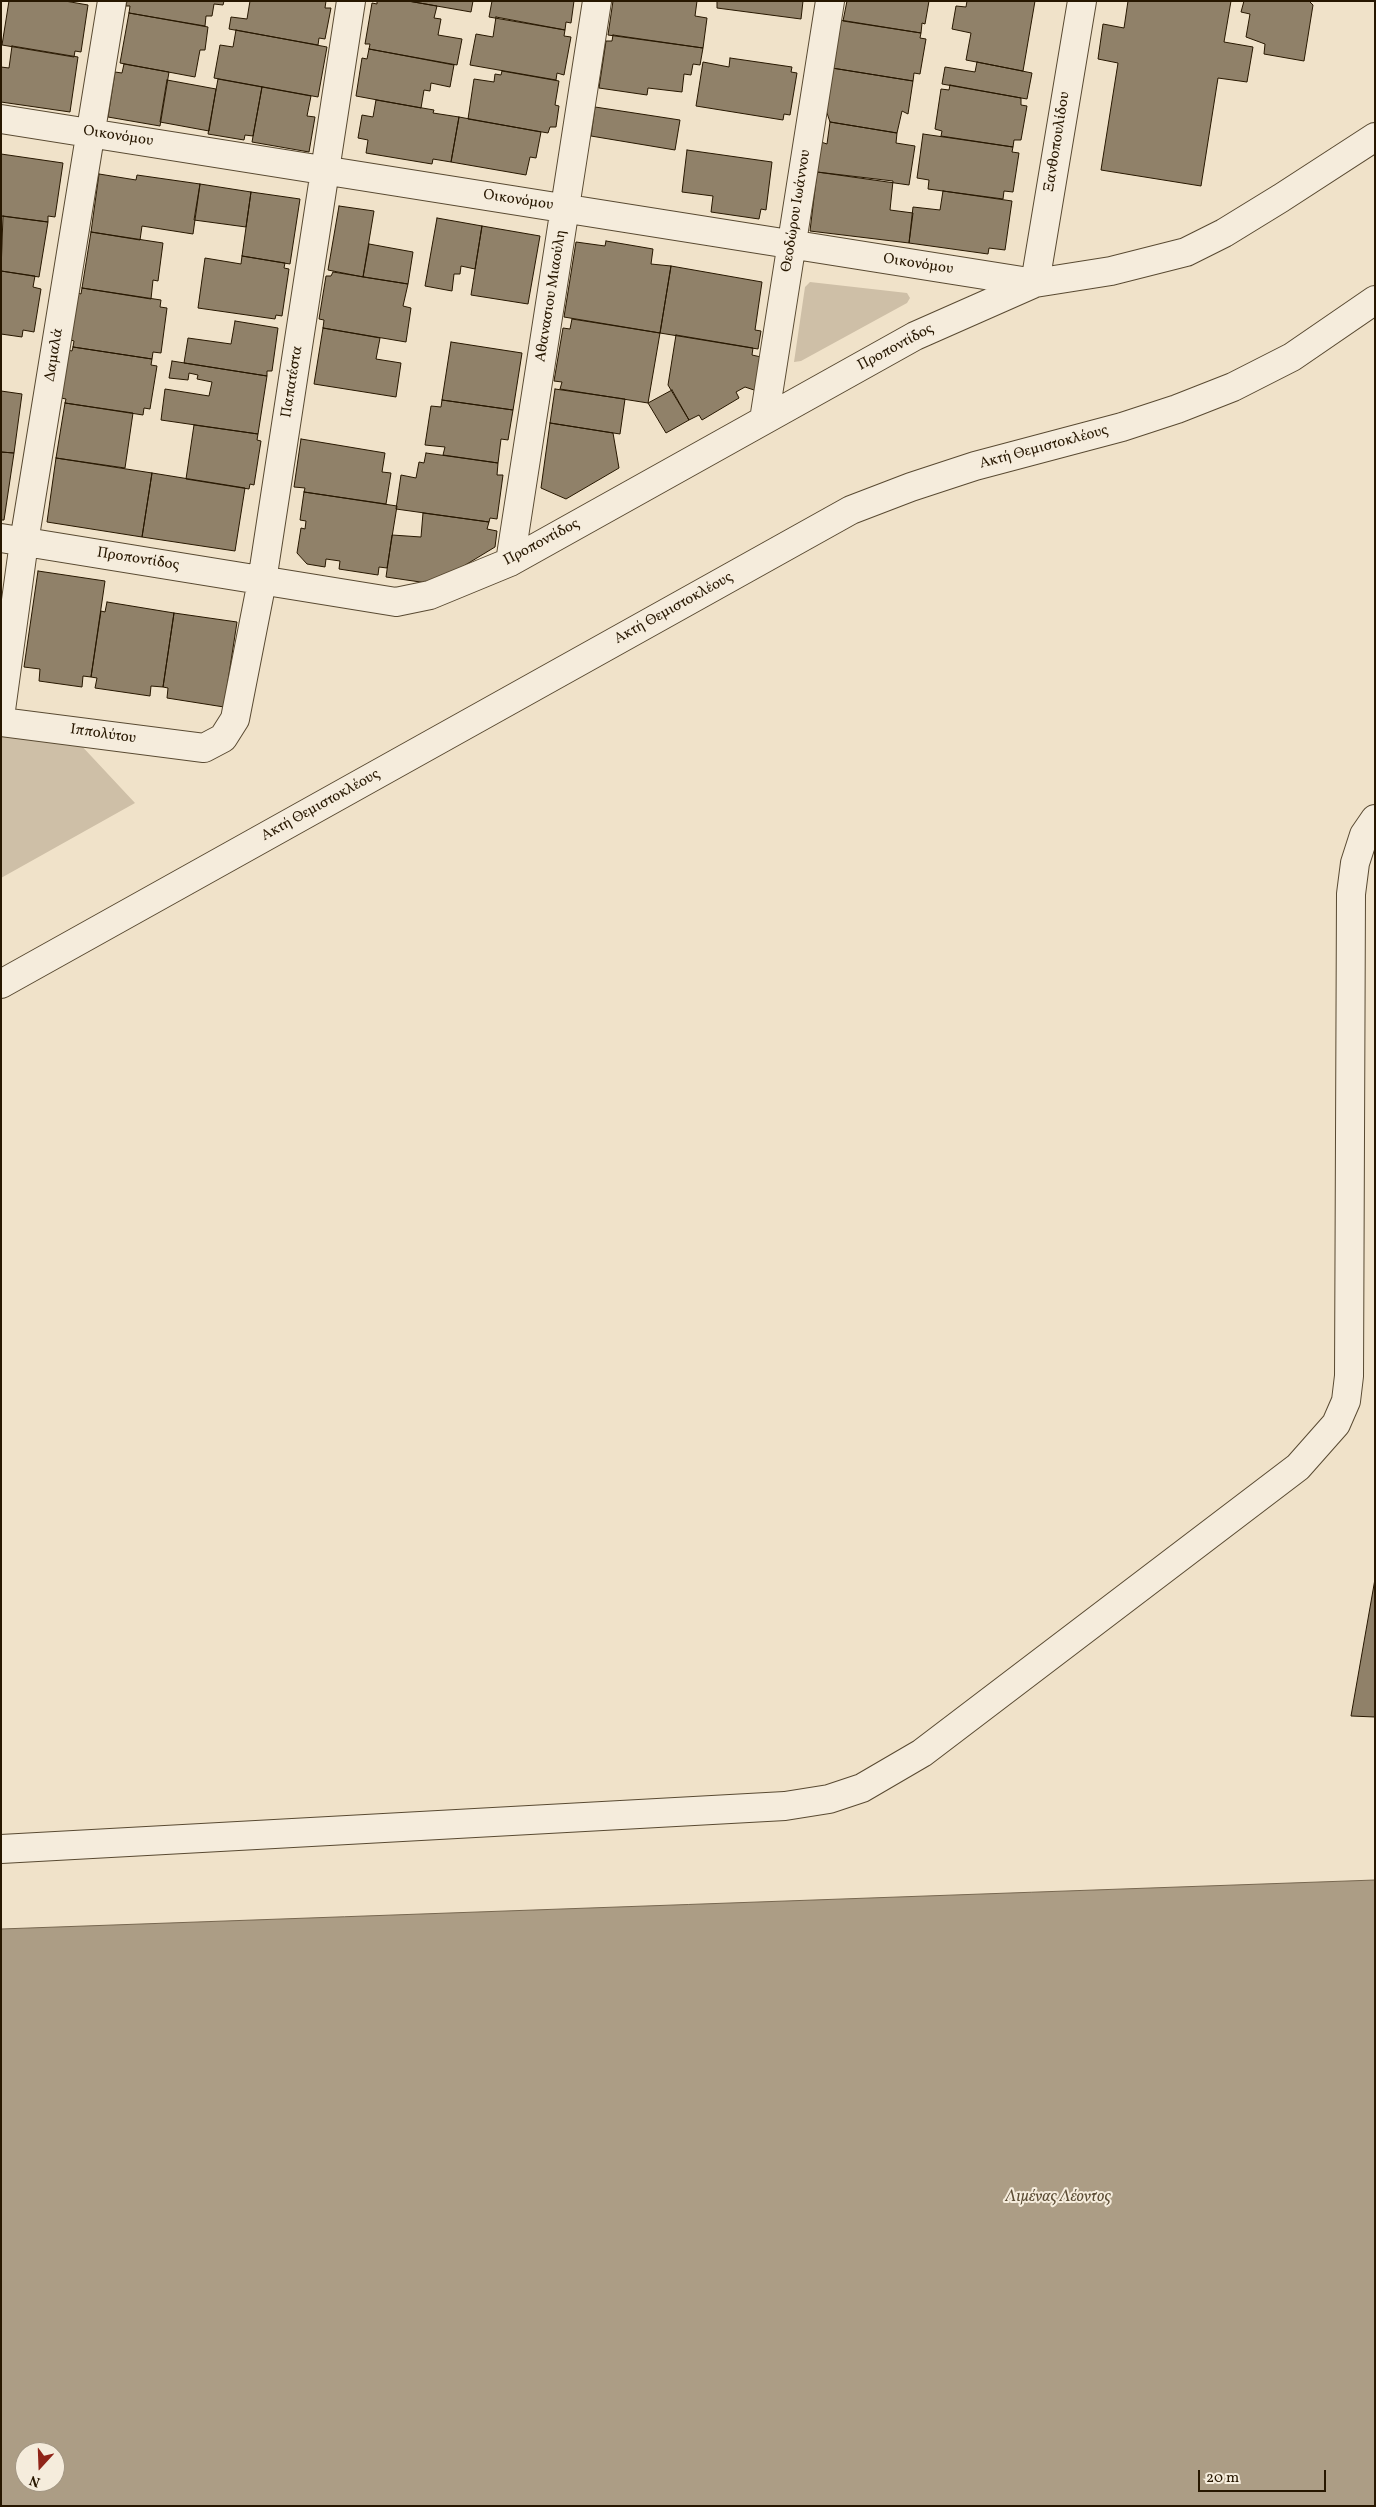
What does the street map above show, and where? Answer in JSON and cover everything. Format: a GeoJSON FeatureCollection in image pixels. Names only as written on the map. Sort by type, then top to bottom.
{"type":"FeatureCollection","features":[{"type":"Feature","properties":{"kind":"street","name":"Δαμαλά"},"geometry":{"type":"LineString","coordinates":[[1,710],[13,540],[91,133],[112,1]]}},
{"type":"Feature","properties":{"kind":"street","name":"Παπατέστα"},"geometry":{"type":"LineString","coordinates":[[204,748],[223,738],[235,719],[262,581],[351,1]]}},
{"type":"Feature","properties":{"kind":"street","name":"Αθανασιου Μιαούλη"},"geometry":{"type":"LineString","coordinates":[[510,562],[597,1]]}},
{"type":"Feature","properties":{"kind":"street","name":"Θεοδώρου Ιωάννου"},"geometry":{"type":"LineString","coordinates":[[764,420],[830,1]]}},
{"type":"Feature","properties":{"kind":"street","name":"Ξανθοπουλίδου"},"geometry":{"type":"LineString","coordinates":[[1035,283],[1082,1]]}},
{"type":"Feature","properties":{"kind":"street","name":"Οικονόμου"},"geometry":{"type":"LineString","coordinates":[[1,119],[1035,283]]}},
{"type":"Feature","properties":{"kind":"street"},"geometry":{"type":"LineString","coordinates":[[1035,283],[1111,271],[1186,252],[1281,198],[1375,136]]}},
{"type":"Feature","properties":{"kind":"street","name":"Προποντίδος"},"geometry":{"type":"LineString","coordinates":[[13,540],[396,602],[430,595],[510,562],[915,336],[1035,283]]}},
{"type":"Feature","properties":{"kind":"street","name":"Ακτή Θεμιστοκλέους"},"geometry":{"type":"LineString","coordinates":[[1,984],[851,510],[911,487],[975,466],[1122,427],[1177,409],[1233,386],[1292,357],[1375,300]]}},
{"type":"Feature","properties":{"kind":"street","name":"Ιππολύτου"},"geometry":{"type":"LineString","coordinates":[[1,722],[204,748]]}},
{"type":"Feature","properties":{"kind":"street"},"geometry":{"type":"LineString","coordinates":[[1,1849],[785,1806],[829,1799],[862,1788],[929,1747],[1298,1467],[1336,1424],[1346,1402],[1349,1376],[1351,894],[1355,863],[1364,835],[1375,818]]}},
{"type":"Feature","properties":{"kind":"shaded area"},"geometry":{"type":"Polygon","coordinates":[[[810,282],[907,293],[910,298],[907,303],[801,361],[794,362],[805,287],[810,282]]]}},
{"type":"Feature","properties":{"kind":"shaded area"},"geometry":{"type":"Polygon","coordinates":[[[1,732],[78,742],[135,803],[1,878],[1,732]]]}},
{"type":"Feature","properties":{"kind":"water","name":"Λιμένας Λέοντος"},"geometry":{"type":"Polygon","coordinates":[[[1375,1880],[1375,2506],[1,2506],[1,1929],[1375,1880]]]}},
{"type":"Feature","properties":{"kind":"building"},"geometry":{"type":"Polygon","coordinates":[[[9,1],[65,1],[88,5],[81,52],[75,51],[74,57],[2,45],[9,1]]]}},
{"type":"Feature","properties":{"kind":"building"},"geometry":{"type":"Polygon","coordinates":[[[127,1],[224,1],[223,5],[214,4],[212,16],[206,16],[205,26],[129,13],[130,6],[126,6],[127,1]]]}},
{"type":"Feature","properties":{"kind":"building"},"geometry":{"type":"Polygon","coordinates":[[[250,1],[326,1],[325,8],[331,8],[325,39],[319,38],[318,45],[229,29],[231,17],[247,19],[250,1]]]}},
{"type":"Feature","properties":{"kind":"building"},"geometry":{"type":"Polygon","coordinates":[[[377,1],[408,1],[437,6],[434,18],[441,19],[438,35],[462,39],[457,65],[369,49],[370,44],[365,44],[372,3],[377,4],[377,1]]]}},
{"type":"Feature","properties":{"kind":"building"},"geometry":{"type":"Polygon","coordinates":[[[408,1],[473,1],[471,12],[408,1]]]}},
{"type":"Feature","properties":{"kind":"building"},"geometry":{"type":"Polygon","coordinates":[[[492,1],[574,1],[571,23],[566,22],[565,30],[489,17],[492,1]]]}},
{"type":"Feature","properties":{"kind":"building"},"geometry":{"type":"Polygon","coordinates":[[[613,1],[697,1],[695,16],[707,18],[703,48],[608,35],[613,1]]]}},
{"type":"Feature","properties":{"kind":"building"},"geometry":{"type":"Polygon","coordinates":[[[717,1],[803,1],[801,19],[717,8],[717,1]]]}},
{"type":"Feature","properties":{"kind":"building"},"geometry":{"type":"Polygon","coordinates":[[[847,1],[929,1],[925,24],[922,23],[921,33],[843,21],[847,1]]]}},
{"type":"Feature","properties":{"kind":"building"},"geometry":{"type":"Polygon","coordinates":[[[967,1],[1035,1],[1023,71],[966,60],[971,33],[952,29],[956,6],[966,7],[967,1]]]}},
{"type":"Feature","properties":{"kind":"building"},"geometry":{"type":"Polygon","coordinates":[[[1128,1],[1231,1],[1224,42],[1253,47],[1247,82],[1218,78],[1201,186],[1101,170],[1118,63],[1098,59],[1103,24],[1124,28],[1128,1]]]}},
{"type":"Feature","properties":{"kind":"building"},"geometry":{"type":"Polygon","coordinates":[[[1244,1],[1309,1],[1313,5],[1304,61],[1264,54],[1265,44],[1246,37],[1250,14],[1241,12],[1244,1]]]}},
{"type":"Feature","properties":{"kind":"building"},"geometry":{"type":"Polygon","coordinates":[[[129,13],[208,27],[205,50],[200,50],[195,77],[120,63],[129,13]]]}},
{"type":"Feature","properties":{"kind":"building"},"geometry":{"type":"Polygon","coordinates":[[[496,17],[565,30],[564,36],[571,37],[564,75],[557,73],[556,80],[470,65],[476,34],[493,37],[496,17]]]}},
{"type":"Feature","properties":{"kind":"building"},"geometry":{"type":"Polygon","coordinates":[[[840,20],[921,33],[920,38],[926,39],[920,74],[914,73],[913,81],[832,68],[840,20]]]}},
{"type":"Feature","properties":{"kind":"building"},"geometry":{"type":"Polygon","coordinates":[[[236,30],[327,47],[318,97],[214,78],[220,45],[233,47],[236,30]]]}},
{"type":"Feature","properties":{"kind":"building"},"geometry":{"type":"Polygon","coordinates":[[[613,35],[703,48],[700,65],[693,64],[691,75],[684,74],[682,92],[648,88],[647,95],[599,88],[606,41],[612,41],[613,35]]]}},
{"type":"Feature","properties":{"kind":"building"},"geometry":{"type":"Polygon","coordinates":[[[12,46],[78,57],[70,112],[1,102],[1,67],[9,68],[12,46]]]}},
{"type":"Feature","properties":{"kind":"building"},"geometry":{"type":"Polygon","coordinates":[[[369,49],[454,65],[450,87],[431,83],[430,91],[424,90],[421,108],[356,96],[362,58],[367,59],[369,49]]]}},
{"type":"Feature","properties":{"kind":"building"},"geometry":{"type":"Polygon","coordinates":[[[730,58],[792,67],[791,72],[797,73],[790,115],[784,114],[783,120],[696,106],[703,62],[729,67],[730,58]]]}},
{"type":"Feature","properties":{"kind":"building"},"geometry":{"type":"Polygon","coordinates":[[[977,62],[1032,73],[1027,99],[942,84],[945,67],[975,72],[977,62]]]}},
{"type":"Feature","properties":{"kind":"building"},"geometry":{"type":"Polygon","coordinates":[[[124,64],[169,72],[160,126],[108,117],[115,72],[122,73],[124,64]]]}},
{"type":"Feature","properties":{"kind":"building"},"geometry":{"type":"Polygon","coordinates":[[[832,68],[913,81],[908,114],[902,111],[897,133],[830,122],[826,110],[832,68]]]}},
{"type":"Feature","properties":{"kind":"building"},"geometry":{"type":"Polygon","coordinates":[[[502,71],[559,81],[555,105],[559,106],[556,127],[550,127],[548,133],[468,119],[474,79],[494,82],[495,74],[501,75],[502,71]]]}},
{"type":"Feature","properties":{"kind":"building"},"geometry":{"type":"Polygon","coordinates":[[[218,79],[262,87],[253,136],[245,135],[244,140],[208,134],[218,79]]]}},
{"type":"Feature","properties":{"kind":"building"},"geometry":{"type":"Polygon","coordinates":[[[167,80],[216,89],[209,131],[160,122],[167,80]]]}},
{"type":"Feature","properties":{"kind":"building"},"geometry":{"type":"Polygon","coordinates":[[[950,85],[1021,98],[1021,105],[1027,106],[1021,140],[1014,140],[1013,147],[941,136],[942,131],[935,129],[941,89],[949,90],[950,85]]]}},
{"type":"Feature","properties":{"kind":"building"},"geometry":{"type":"Polygon","coordinates":[[[262,87],[311,96],[307,116],[315,117],[309,152],[252,142],[262,87]]]}},
{"type":"Feature","properties":{"kind":"building"},"geometry":{"type":"Polygon","coordinates":[[[376,100],[434,110],[433,113],[459,117],[451,162],[433,159],[432,164],[366,153],[368,140],[358,138],[362,115],[373,117],[376,100]]]}},
{"type":"Feature","properties":{"kind":"building"},"geometry":{"type":"Polygon","coordinates":[[[595,107],[680,120],[675,150],[591,136],[595,107]]]}},
{"type":"Feature","properties":{"kind":"building"},"geometry":{"type":"Polygon","coordinates":[[[459,117],[541,132],[536,158],[530,157],[526,175],[451,162],[459,117]]]}},
{"type":"Feature","properties":{"kind":"building"},"geometry":{"type":"Polygon","coordinates":[[[830,122],[897,133],[896,143],[915,146],[909,185],[817,172],[821,142],[827,144],[830,122]]]}},
{"type":"Feature","properties":{"kind":"building"},"geometry":{"type":"Polygon","coordinates":[[[923,134],[1013,147],[1012,152],[1019,153],[1013,192],[1004,191],[1003,199],[928,189],[929,180],[917,178],[923,134]]]}},
{"type":"Feature","properties":{"kind":"building"},"geometry":{"type":"Polygon","coordinates":[[[687,150],[772,162],[766,210],[761,209],[759,219],[711,212],[713,196],[682,192],[687,150]]]}},
{"type":"Feature","properties":{"kind":"building"},"geometry":{"type":"Polygon","coordinates":[[[1,154],[63,163],[55,217],[48,216],[48,222],[1,216],[1,154]]]}},
{"type":"Feature","properties":{"kind":"building"},"geometry":{"type":"Polygon","coordinates":[[[817,172],[893,181],[890,210],[913,213],[909,243],[810,231],[817,172]]]}},
{"type":"Feature","properties":{"kind":"building"},"geometry":{"type":"Polygon","coordinates":[[[99,174],[136,180],[137,175],[200,184],[193,234],[142,226],[140,240],[91,232],[99,174]]]}},
{"type":"Feature","properties":{"kind":"building"},"geometry":{"type":"Polygon","coordinates":[[[200,184],[251,192],[246,227],[194,220],[200,184]]]}},
{"type":"Feature","properties":{"kind":"building"},"geometry":{"type":"Polygon","coordinates":[[[943,191],[1012,201],[1005,250],[989,248],[988,254],[909,243],[913,207],[940,210],[943,191]]]}},
{"type":"Feature","properties":{"kind":"building"},"geometry":{"type":"Polygon","coordinates":[[[251,192],[300,199],[290,264],[242,256],[251,192]]]}},
{"type":"Feature","properties":{"kind":"building"},"geometry":{"type":"Polygon","coordinates":[[[339,206],[374,211],[363,277],[328,270],[339,206]]]}},
{"type":"Feature","properties":{"kind":"building"},"geometry":{"type":"Polygon","coordinates":[[[3,216],[48,222],[39,277],[1,271],[3,216]]]}},
{"type":"Feature","properties":{"kind":"building"},"geometry":{"type":"Polygon","coordinates":[[[437,218],[482,226],[475,269],[461,266],[460,274],[454,274],[452,291],[425,286],[437,218]]]}},
{"type":"Feature","properties":{"kind":"building"},"geometry":{"type":"Polygon","coordinates":[[[482,226],[540,236],[528,304],[471,295],[482,226]]]}},
{"type":"Feature","properties":{"kind":"building"},"geometry":{"type":"Polygon","coordinates":[[[91,232],[163,243],[158,281],[153,280],[151,299],[82,288],[91,232]]]}},
{"type":"Feature","properties":{"kind":"building"},"geometry":{"type":"Polygon","coordinates":[[[606,241],[653,249],[651,264],[671,266],[660,333],[564,317],[576,242],[605,246],[606,241]]]}},
{"type":"Feature","properties":{"kind":"building"},"geometry":{"type":"Polygon","coordinates":[[[369,244],[413,252],[408,284],[363,277],[369,244]]]}},
{"type":"Feature","properties":{"kind":"building"},"geometry":{"type":"Polygon","coordinates":[[[242,256],[285,263],[284,268],[289,269],[282,316],[276,315],[275,319],[198,308],[205,258],[241,264],[242,256]]]}},
{"type":"Feature","properties":{"kind":"building"},"geometry":{"type":"Polygon","coordinates":[[[671,266],[762,282],[755,330],[761,331],[758,349],[660,333],[671,266]]]}},
{"type":"Feature","properties":{"kind":"building"},"geometry":{"type":"Polygon","coordinates":[[[1,271],[35,276],[33,287],[41,289],[34,332],[23,330],[22,337],[1,334],[1,271]]]}},
{"type":"Feature","properties":{"kind":"building"},"geometry":{"type":"Polygon","coordinates":[[[333,272],[408,284],[403,306],[411,308],[406,342],[323,328],[324,320],[319,319],[326,276],[331,276],[333,272]]]}},
{"type":"Feature","properties":{"kind":"building"},"geometry":{"type":"Polygon","coordinates":[[[82,288],[161,300],[160,307],[167,308],[161,353],[153,352],[152,359],[73,347],[74,341],[71,340],[78,293],[81,294],[82,288]]]}},
{"type":"Feature","properties":{"kind":"building"},"geometry":{"type":"Polygon","coordinates":[[[572,319],[660,333],[648,403],[560,389],[562,382],[554,381],[563,328],[570,329],[572,319]]]}},
{"type":"Feature","properties":{"kind":"building"},"geometry":{"type":"Polygon","coordinates":[[[235,321],[278,328],[272,371],[267,371],[267,376],[184,363],[188,338],[231,344],[235,321]]]}},
{"type":"Feature","properties":{"kind":"building"},"geometry":{"type":"Polygon","coordinates":[[[323,328],[380,338],[376,359],[401,363],[396,397],[314,384],[323,328]]]}},
{"type":"Feature","properties":{"kind":"building"},"geometry":{"type":"Polygon","coordinates":[[[676,335],[753,348],[752,355],[761,357],[757,391],[745,387],[736,392],[739,398],[702,420],[699,415],[689,420],[668,385],[676,335]]]}},
{"type":"Feature","properties":{"kind":"building"},"geometry":{"type":"Polygon","coordinates":[[[451,342],[522,353],[513,410],[442,400],[451,342]]]}},
{"type":"Feature","properties":{"kind":"building"},"geometry":{"type":"Polygon","coordinates":[[[73,347],[152,359],[151,365],[157,366],[150,409],[144,408],[143,415],[65,403],[66,399],[61,398],[68,350],[72,351],[73,347]]]}},
{"type":"Feature","properties":{"kind":"building"},"geometry":{"type":"Polygon","coordinates":[[[172,361],[267,376],[258,434],[161,420],[165,389],[209,396],[212,382],[197,379],[198,375],[189,373],[188,380],[169,378],[172,361]]]}},
{"type":"Feature","properties":{"kind":"building"},"geometry":{"type":"Polygon","coordinates":[[[555,389],[625,399],[620,434],[550,423],[555,389]]]}},
{"type":"Feature","properties":{"kind":"building"},"geometry":{"type":"Polygon","coordinates":[[[672,390],[689,420],[666,433],[648,403],[672,390]]]}},
{"type":"Feature","properties":{"kind":"building"},"geometry":{"type":"Polygon","coordinates":[[[1,391],[22,394],[14,453],[1,452],[1,391]]]}},
{"type":"Feature","properties":{"kind":"building"},"geometry":{"type":"Polygon","coordinates":[[[442,400],[513,410],[508,440],[501,439],[498,463],[443,455],[445,447],[425,445],[431,406],[441,407],[442,400]]]}},
{"type":"Feature","properties":{"kind":"building"},"geometry":{"type":"Polygon","coordinates":[[[65,403],[133,413],[125,468],[56,458],[65,403]]]}},
{"type":"Feature","properties":{"kind":"building"},"geometry":{"type":"Polygon","coordinates":[[[550,423],[613,433],[619,468],[566,499],[541,488],[550,423]]]}},
{"type":"Feature","properties":{"kind":"building"},"geometry":{"type":"Polygon","coordinates":[[[194,425],[258,434],[257,440],[261,441],[254,485],[250,484],[249,489],[186,479],[194,425]]]}},
{"type":"Feature","properties":{"kind":"building"},"geometry":{"type":"Polygon","coordinates":[[[301,439],[385,453],[382,472],[391,473],[386,504],[304,492],[305,488],[294,487],[301,439]]]}},
{"type":"Feature","properties":{"kind":"building"},"geometry":{"type":"Polygon","coordinates":[[[1,452],[14,453],[4,520],[1,520],[1,452]]]}},
{"type":"Feature","properties":{"kind":"building"},"geometry":{"type":"Polygon","coordinates":[[[426,453],[498,463],[497,475],[503,475],[497,519],[490,518],[489,522],[396,509],[401,475],[416,478],[419,462],[424,463],[426,453]]]}},
{"type":"Feature","properties":{"kind":"building"},"geometry":{"type":"Polygon","coordinates":[[[56,458],[152,473],[142,537],[47,522],[56,458]]]}},
{"type":"Feature","properties":{"kind":"building"},"geometry":{"type":"Polygon","coordinates":[[[152,473],[245,488],[235,551],[142,537],[152,473]]]}},
{"type":"Feature","properties":{"kind":"building"},"geometry":{"type":"Polygon","coordinates":[[[304,492],[397,506],[387,568],[379,567],[378,575],[339,569],[340,561],[326,559],[325,567],[307,564],[297,553],[301,528],[305,529],[306,521],[300,520],[304,492]]]}},
{"type":"Feature","properties":{"kind":"building"},"geometry":{"type":"Polygon","coordinates":[[[423,513],[489,522],[487,529],[497,531],[495,547],[434,584],[386,577],[392,535],[421,537],[423,513]]]}},
{"type":"Feature","properties":{"kind":"building"},"geometry":{"type":"Polygon","coordinates":[[[38,571],[105,581],[91,677],[83,676],[82,687],[39,681],[40,669],[24,667],[38,571]]]}},
{"type":"Feature","properties":{"kind":"building"},"geometry":{"type":"Polygon","coordinates":[[[107,602],[174,613],[163,687],[151,686],[150,696],[95,688],[97,678],[91,677],[101,611],[105,612],[107,602]]]}},
{"type":"Feature","properties":{"kind":"building"},"geometry":{"type":"Polygon","coordinates":[[[174,613],[237,622],[224,707],[167,698],[168,688],[163,687],[174,613]]]}},
{"type":"Feature","properties":{"kind":"building"},"geometry":{"type":"Polygon","coordinates":[[[1375,1579],[1375,1717],[1351,1716],[1375,1579]]]}}]}
